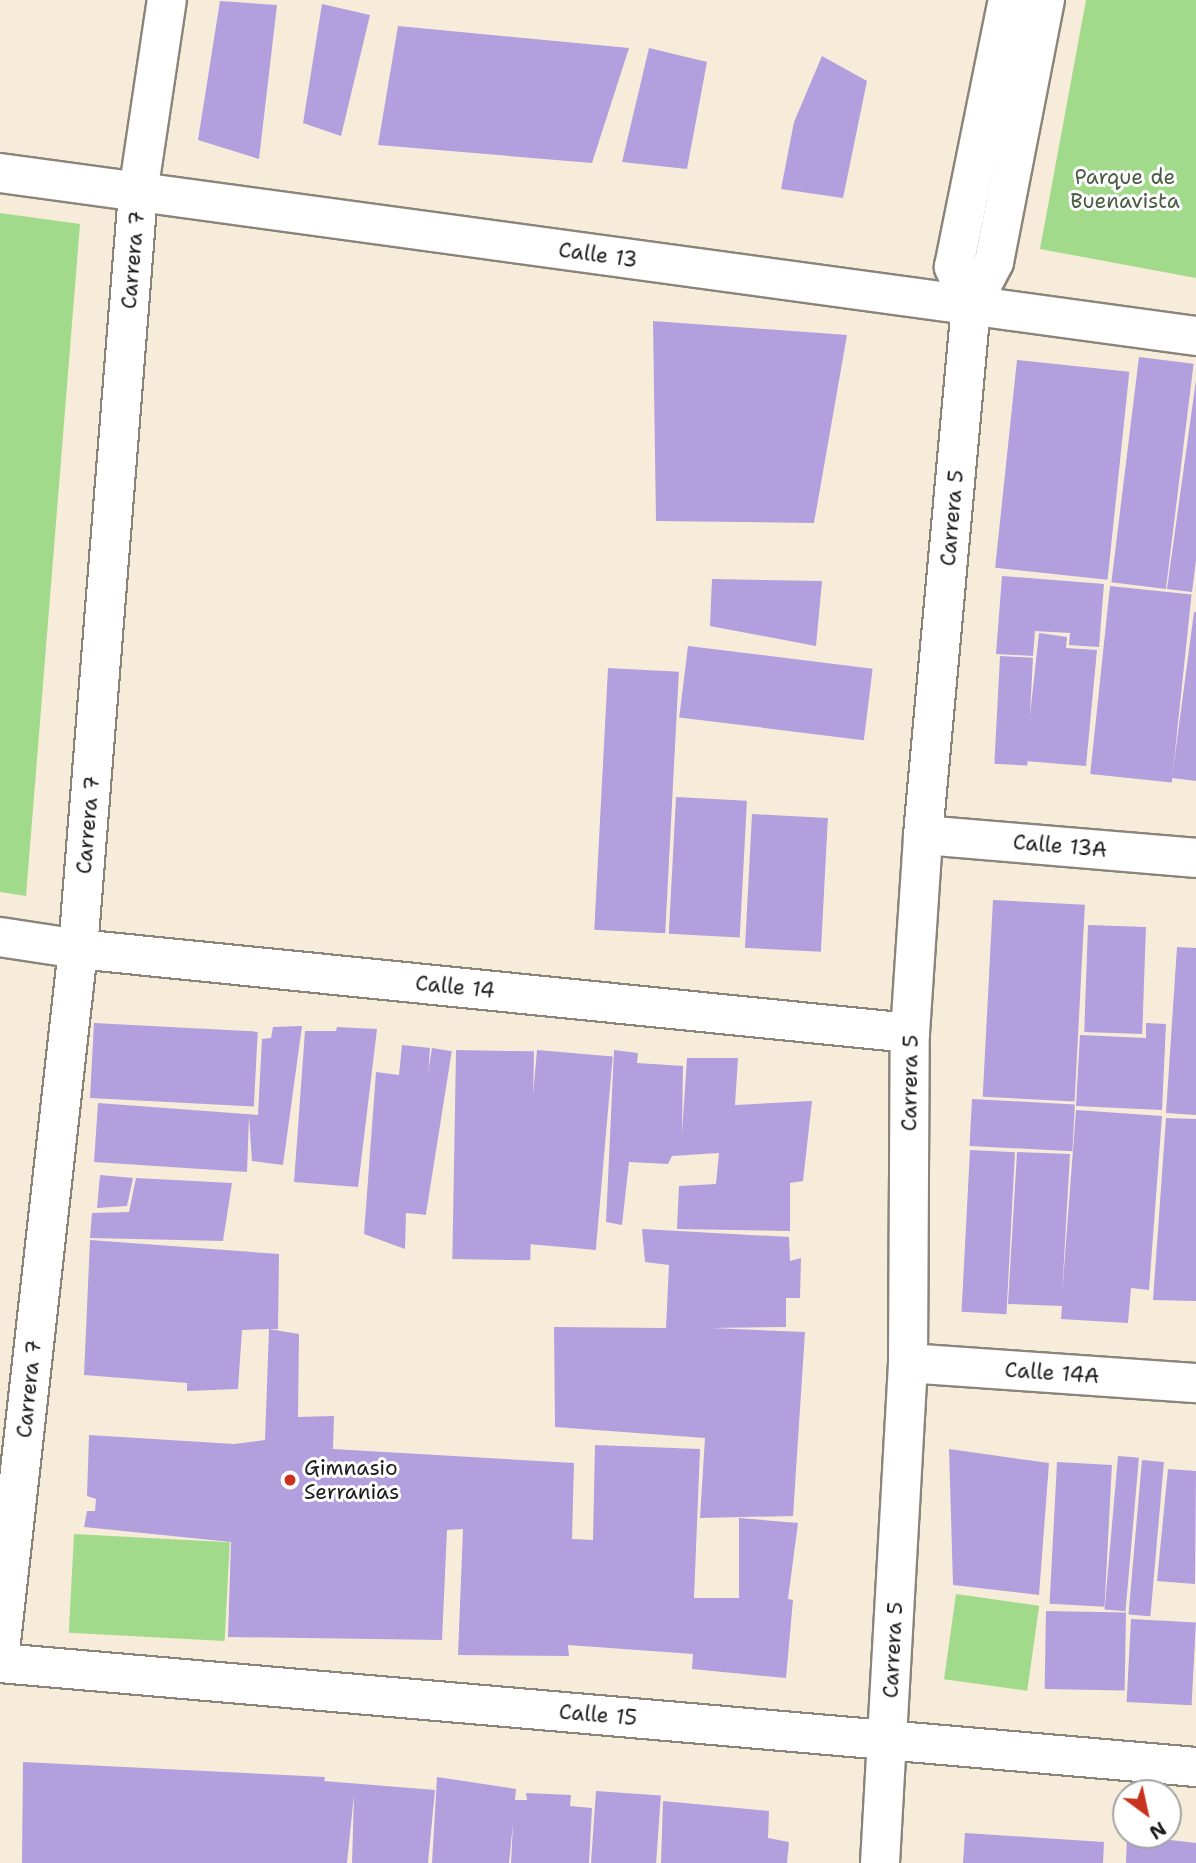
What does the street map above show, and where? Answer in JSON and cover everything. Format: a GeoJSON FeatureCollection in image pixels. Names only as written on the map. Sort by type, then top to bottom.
{"type":"FeatureCollection","features":[{"type":"Feature","properties":{"kind":"street","name":"Carrera 7"},"geometry":{"type":"LineString","coordinates":[[0,1650],[78,949],[138,193],[167,0]]}},
{"type":"Feature","properties":{"kind":"street","name":"Carrera 5"},"geometry":{"type":"LineString","coordinates":[[971,306],[954,267],[1008,0]]}},
{"type":"Feature","properties":{"kind":"street","name":"Carrera 5"},"geometry":{"type":"LineString","coordinates":[[880,1863],[908,1363],[910,1033],[923,835],[971,306],[994,262],[1045,0]]}},
{"type":"Feature","properties":{"kind":"street","name":"Calle 13"},"geometry":{"type":"LineString","coordinates":[[0,173],[1196,337]]}},
{"type":"Feature","properties":{"kind":"street","name":"Calle 13A"},"geometry":{"type":"LineString","coordinates":[[923,835],[1196,858]]}},
{"type":"Feature","properties":{"kind":"street","name":"Calle 14"},"geometry":{"type":"LineString","coordinates":[[0,937],[78,949],[910,1033]]}},
{"type":"Feature","properties":{"kind":"street","name":"Calle 14A"},"geometry":{"type":"LineString","coordinates":[[908,1363],[1196,1383]]}},
{"type":"Feature","properties":{"kind":"street","name":"Calle 15"},"geometry":{"type":"LineString","coordinates":[[0,1663],[1196,1767]]}},
{"type":"Feature","properties":{"kind":"green space","name":"Parque de Buenavista"},"geometry":{"type":"Polygon","coordinates":[[[1086,0],[1196,0],[1196,278],[1040,249],[1086,0]]]}},
{"type":"Feature","properties":{"kind":"green space"},"geometry":{"type":"Polygon","coordinates":[[[0,213],[80,224],[26,896],[0,892],[0,213]]]}},
{"type":"Feature","properties":{"kind":"green space"},"geometry":{"type":"Polygon","coordinates":[[[74,1534],[230,1542],[225,1641],[69,1633],[74,1534]]]}},
{"type":"Feature","properties":{"kind":"green space"},"geometry":{"type":"Polygon","coordinates":[[[956,1594],[1039,1606],[1027,1691],[944,1679],[956,1594]]]}},
{"type":"Feature","properties":{"kind":"building"},"geometry":{"type":"Polygon","coordinates":[[[220,1],[277,5],[259,159],[198,140],[220,1]]]}},
{"type":"Feature","properties":{"kind":"building"},"geometry":{"type":"Polygon","coordinates":[[[322,4],[370,15],[341,136],[303,123],[322,4]]]}},
{"type":"Feature","properties":{"kind":"building"},"geometry":{"type":"Polygon","coordinates":[[[398,26],[629,48],[592,163],[378,145],[398,26]]]}},
{"type":"Feature","properties":{"kind":"building"},"geometry":{"type":"Polygon","coordinates":[[[649,48],[707,62],[687,169],[622,162],[649,48]]]}},
{"type":"Feature","properties":{"kind":"building"},"geometry":{"type":"Polygon","coordinates":[[[822,56],[867,81],[843,198],[781,189],[794,122],[822,56]]]}},
{"type":"Feature","properties":{"kind":"building"},"geometry":{"type":"Polygon","coordinates":[[[653,321],[847,335],[814,523],[656,521],[653,321]]]}},
{"type":"Feature","properties":{"kind":"building"},"geometry":{"type":"Polygon","coordinates":[[[1139,357],[1194,364],[1166,589],[1111,582],[1139,357]]]}},
{"type":"Feature","properties":{"kind":"building"},"geometry":{"type":"Polygon","coordinates":[[[1017,360],[1129,372],[1108,580],[995,568],[1017,360]]]}},
{"type":"Feature","properties":{"kind":"building"},"geometry":{"type":"Polygon","coordinates":[[[1196,380],[1196,560],[1192,592],[1167,589],[1196,380]]]}},
{"type":"Feature","properties":{"kind":"building"},"geometry":{"type":"Polygon","coordinates":[[[1002,576],[1104,584],[1099,647],[1069,645],[1070,633],[1035,631],[1033,656],[996,654],[1002,576]]]}},
{"type":"Feature","properties":{"kind":"building"},"geometry":{"type":"Polygon","coordinates":[[[712,579],[822,581],[816,646],[710,626],[712,579]]]}},
{"type":"Feature","properties":{"kind":"building"},"geometry":{"type":"Polygon","coordinates":[[[1110,586],[1192,595],[1172,783],[1090,774],[1110,586]]]}},
{"type":"Feature","properties":{"kind":"building"},"geometry":{"type":"Polygon","coordinates":[[[1196,612],[1196,781],[1172,778],[1196,612]]]}},
{"type":"Feature","properties":{"kind":"building"},"geometry":{"type":"Polygon","coordinates":[[[1039,633],[1067,637],[1066,648],[1097,650],[1086,766],[1025,761],[1039,633]]]}},
{"type":"Feature","properties":{"kind":"building"},"geometry":{"type":"Polygon","coordinates":[[[688,646],[873,669],[864,740],[679,717],[688,646]]]}},
{"type":"Feature","properties":{"kind":"building"},"geometry":{"type":"Polygon","coordinates":[[[1000,656],[1033,658],[1027,766],[994,764],[1000,656]]]}},
{"type":"Feature","properties":{"kind":"building"},"geometry":{"type":"Polygon","coordinates":[[[608,668],[679,672],[665,933],[594,930],[608,668]]]}},
{"type":"Feature","properties":{"kind":"building"},"geometry":{"type":"Polygon","coordinates":[[[676,797],[747,801],[740,938],[669,934],[676,797]]]}},
{"type":"Feature","properties":{"kind":"building"},"geometry":{"type":"Polygon","coordinates":[[[752,814],[828,818],[821,952],[745,948],[752,814]]]}},
{"type":"Feature","properties":{"kind":"building"},"geometry":{"type":"Polygon","coordinates":[[[993,900],[1085,905],[1075,1102],[983,1097],[993,900]]]}},
{"type":"Feature","properties":{"kind":"building"},"geometry":{"type":"Polygon","coordinates":[[[1088,925],[1146,927],[1142,1034],[1084,1032],[1088,925]]]}},
{"type":"Feature","properties":{"kind":"building"},"geometry":{"type":"Polygon","coordinates":[[[1177,947],[1196,948],[1196,1115],[1166,1113],[1177,947]]]}},
{"type":"Feature","properties":{"kind":"building"},"geometry":{"type":"Polygon","coordinates":[[[94,1023],[258,1032],[254,1106],[90,1098],[94,1023]]]}},
{"type":"Feature","properties":{"kind":"building"},"geometry":{"type":"Polygon","coordinates":[[[1146,1023],[1166,1024],[1162,1110],[1076,1106],[1080,1035],[1146,1038],[1146,1023]]]}},
{"type":"Feature","properties":{"kind":"building"},"geometry":{"type":"Polygon","coordinates":[[[302,1026],[283,1165],[252,1161],[249,1117],[247,1172],[94,1162],[98,1103],[258,1115],[262,1039],[271,1038],[273,1027],[302,1026]]]}},
{"type":"Feature","properties":{"kind":"building"},"geometry":{"type":"Polygon","coordinates":[[[337,1027],[377,1029],[358,1187],[294,1182],[305,1031],[336,1031],[337,1027]]]}},
{"type":"Feature","properties":{"kind":"building"},"geometry":{"type":"Polygon","coordinates":[[[402,1045],[430,1048],[419,1214],[406,1213],[405,1249],[364,1234],[376,1072],[399,1075],[402,1045]]]}},
{"type":"Feature","properties":{"kind":"building"},"geometry":{"type":"Polygon","coordinates":[[[432,1048],[452,1051],[426,1215],[406,1212],[432,1048]]]}},
{"type":"Feature","properties":{"kind":"building"},"geometry":{"type":"Polygon","coordinates":[[[456,1050],[534,1051],[530,1260],[452,1259],[456,1050]]]}},
{"type":"Feature","properties":{"kind":"building"},"geometry":{"type":"Polygon","coordinates":[[[537,1050],[613,1057],[596,1250],[520,1243],[537,1050]]]}},
{"type":"Feature","properties":{"kind":"building"},"geometry":{"type":"Polygon","coordinates":[[[614,1050],[638,1053],[637,1063],[683,1066],[682,1134],[687,1058],[738,1058],[735,1105],[812,1101],[803,1181],[790,1183],[790,1231],[677,1229],[679,1186],[716,1184],[719,1153],[672,1156],[668,1164],[629,1162],[622,1225],[606,1222],[614,1050]]]}},
{"type":"Feature","properties":{"kind":"building"},"geometry":{"type":"Polygon","coordinates":[[[972,1099],[1075,1104],[1072,1151],[970,1146],[972,1099]]]}},
{"type":"Feature","properties":{"kind":"building"},"geometry":{"type":"Polygon","coordinates":[[[1076,1110],[1162,1116],[1149,1290],[1131,1288],[1128,1323],[1061,1319],[1062,1306],[1008,1304],[1017,1152],[1070,1154],[1062,1295],[1076,1110]]]}},
{"type":"Feature","properties":{"kind":"building"},"geometry":{"type":"Polygon","coordinates":[[[1166,1118],[1196,1119],[1196,1301],[1153,1300],[1166,1118]]]}},
{"type":"Feature","properties":{"kind":"building"},"geometry":{"type":"Polygon","coordinates":[[[970,1150],[1015,1152],[1006,1314],[962,1312],[970,1150]]]}},
{"type":"Feature","properties":{"kind":"building"},"geometry":{"type":"Polygon","coordinates":[[[100,1175],[133,1178],[127,1206],[97,1208],[100,1175]]]}},
{"type":"Feature","properties":{"kind":"building"},"geometry":{"type":"Polygon","coordinates":[[[136,1178],[232,1183],[223,1241],[90,1238],[92,1213],[129,1212],[136,1178]]]}},
{"type":"Feature","properties":{"kind":"building"},"geometry":{"type":"Polygon","coordinates":[[[642,1229],[789,1237],[790,1261],[801,1258],[800,1298],[786,1298],[786,1327],[711,1328],[805,1332],[793,1516],[700,1518],[705,1438],[555,1427],[554,1327],[666,1328],[669,1265],[645,1262],[642,1229]]]}},
{"type":"Feature","properties":{"kind":"building"},"geometry":{"type":"Polygon","coordinates":[[[90,1240],[279,1254],[278,1329],[242,1330],[238,1389],[187,1391],[187,1383],[84,1375],[90,1240]]]}},
{"type":"Feature","properties":{"kind":"building"},"geometry":{"type":"Polygon","coordinates":[[[269,1329],[299,1334],[298,1417],[334,1416],[333,1449],[574,1463],[572,1539],[593,1540],[595,1445],[700,1449],[694,1598],[739,1598],[739,1518],[798,1523],[788,1599],[793,1600],[786,1678],[692,1669],[693,1654],[568,1645],[569,1656],[458,1655],[463,1529],[447,1530],[442,1640],[228,1637],[231,1542],[84,1527],[87,1511],[95,1511],[96,1499],[87,1496],[89,1435],[234,1444],[265,1440],[269,1329]]]}},
{"type":"Feature","properties":{"kind":"building"},"geometry":{"type":"Polygon","coordinates":[[[949,1449],[1049,1463],[1039,1595],[953,1585],[949,1449]]]}},
{"type":"Feature","properties":{"kind":"building"},"geometry":{"type":"Polygon","coordinates":[[[1118,1456],[1139,1458],[1125,1611],[1105,1609],[1118,1456]]]}},
{"type":"Feature","properties":{"kind":"building"},"geometry":{"type":"Polygon","coordinates":[[[1142,1460],[1164,1462],[1150,1616],[1128,1614],[1142,1460]]]}},
{"type":"Feature","properties":{"kind":"building"},"geometry":{"type":"Polygon","coordinates":[[[1057,1462],[1112,1465],[1104,1607],[1050,1604],[1057,1462]]]}},
{"type":"Feature","properties":{"kind":"building"},"geometry":{"type":"Polygon","coordinates":[[[1168,1469],[1196,1471],[1195,1584],[1157,1581],[1168,1469]]]}},
{"type":"Feature","properties":{"kind":"building"},"geometry":{"type":"Polygon","coordinates":[[[1046,1611],[1126,1612],[1125,1690],[1045,1689],[1046,1611]]]}},
{"type":"Feature","properties":{"kind":"building"},"geometry":{"type":"Polygon","coordinates":[[[1131,1619],[1196,1622],[1192,1705],[1127,1702],[1131,1619]]]}},
{"type":"Feature","properties":{"kind":"building"},"geometry":{"type":"Polygon","coordinates":[[[23,1762],[325,1777],[324,1781],[435,1790],[428,1863],[352,1863],[354,1794],[347,1863],[22,1863],[23,1762]]]}},
{"type":"Feature","properties":{"kind":"building"},"geometry":{"type":"Polygon","coordinates":[[[437,1777],[516,1789],[515,1800],[527,1800],[526,1793],[571,1795],[570,1806],[592,1808],[589,1863],[511,1863],[513,1823],[509,1863],[432,1863],[437,1777]]]}},
{"type":"Feature","properties":{"kind":"building"},"geometry":{"type":"Polygon","coordinates":[[[596,1791],[661,1796],[656,1863],[591,1863],[596,1791]]]}},
{"type":"Feature","properties":{"kind":"building"},"geometry":{"type":"Polygon","coordinates":[[[663,1801],[769,1811],[768,1838],[789,1842],[787,1863],[661,1863],[663,1801]]]}},
{"type":"Feature","properties":{"kind":"building"},"geometry":{"type":"Polygon","coordinates":[[[965,1833],[1104,1842],[1103,1863],[963,1863],[965,1833]]]}},
{"type":"Feature","properties":{"kind":"building"},"geometry":{"type":"Polygon","coordinates":[[[1182,1841],[1196,1843],[1196,1863],[1126,1863],[1126,1849],[1182,1849],[1182,1841]]]}},
{"type":"Feature","properties":{"kind":"place","name":"Gimnasio Serranias"},"geometry":{"type":"Point","coordinates":[290,1480]}}]}
